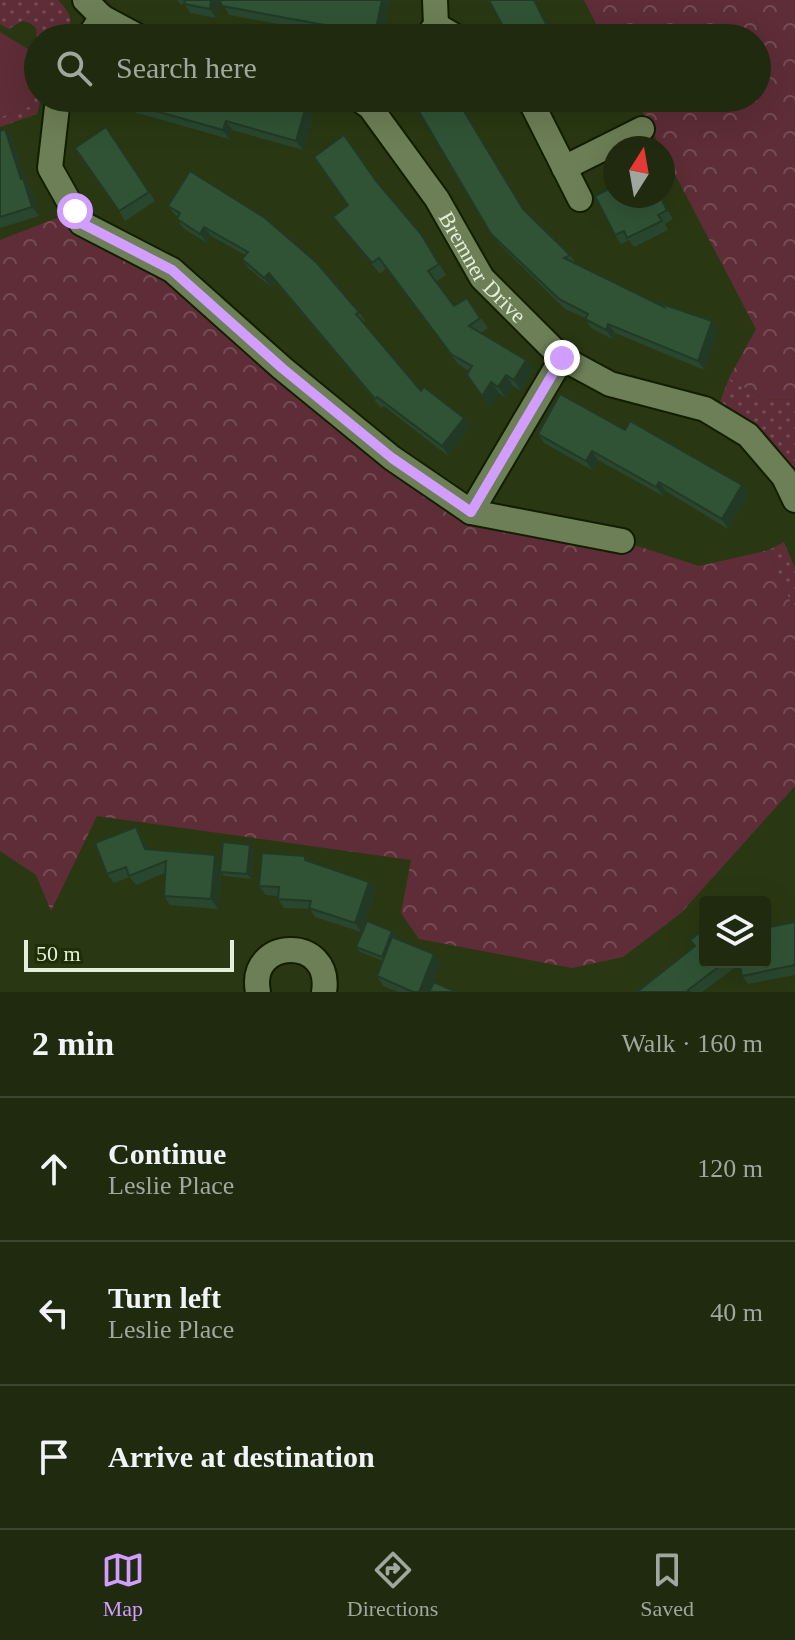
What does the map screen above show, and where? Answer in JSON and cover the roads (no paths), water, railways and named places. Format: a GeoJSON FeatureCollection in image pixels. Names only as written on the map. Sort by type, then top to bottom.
{"type":"FeatureCollection","features":[{"type":"Feature","properties":{"kind":"street"},"geometry":{"type":"LineString","coordinates":[[432,24],[435,0]]}},
{"type":"Feature","properties":{"kind":"street"},"geometry":{"type":"LineString","coordinates":[[93,8],[119,24]]}},
{"type":"Feature","properties":{"kind":"street"},"geometry":{"type":"LineString","coordinates":[[56,112],[50,168],[81,223],[172,270],[282,368],[392,458],[471,512],[622,541]]}},
{"type":"Feature","properties":{"kind":"street","name":"Bremner Drive"},"geometry":{"type":"LineString","coordinates":[[376,112],[437,199],[482,278],[562,358],[610,384],[705,409],[748,435],[784,477],[795,500]]}},
{"type":"Feature","properties":{"kind":"street"},"geometry":{"type":"LineString","coordinates":[[536,112],[580,199]]}},
{"type":"Feature","properties":{"kind":"street"},"geometry":{"type":"LineString","coordinates":[[564,168],[642,129]]}},
{"type":"Feature","properties":{"kind":"street"},"geometry":{"type":"LineString","coordinates":[[471,512],[562,358]]}},
{"type":"Feature","properties":{"kind":"street"},"geometry":{"type":"LineString","coordinates":[[258,992],[257,976],[261,966],[268,957],[289,949],[310,955],[318,962],[323,972],[324,992]]}}]}
